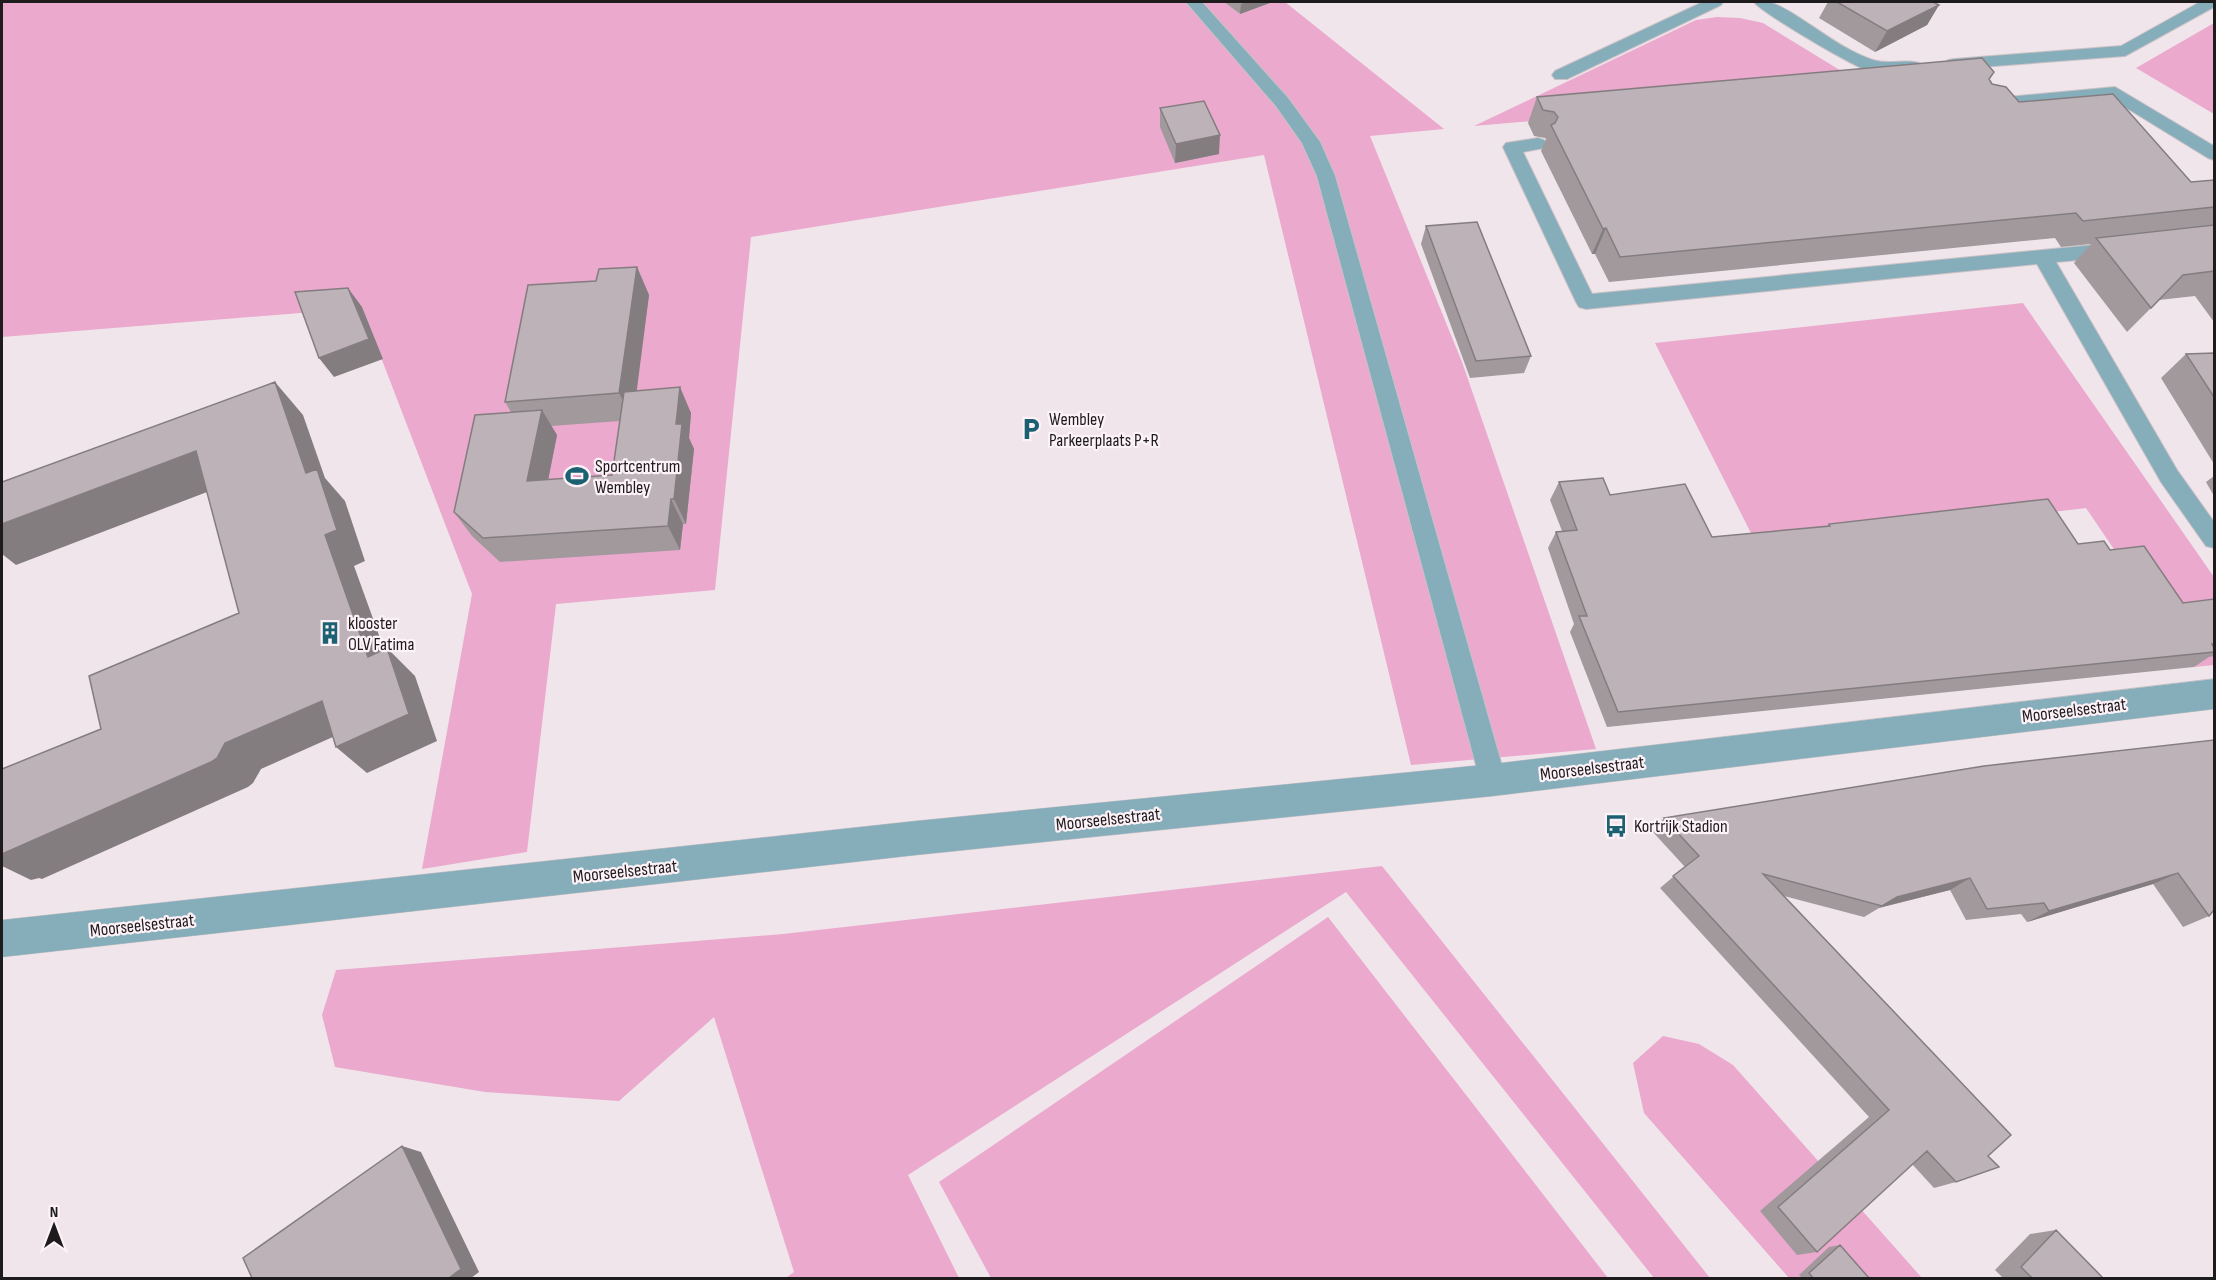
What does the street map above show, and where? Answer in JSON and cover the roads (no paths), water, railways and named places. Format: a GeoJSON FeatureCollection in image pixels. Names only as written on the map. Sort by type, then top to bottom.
{"type":"FeatureCollection","features":[{"type":"Feature","properties":{"kind":"street","name":"Moorseelsestraat"},"geometry":{"type":"LineString","coordinates":[[2,939],[916,838],[1493,780],[2214,694]]}},
{"type":"Feature","properties":{"kind":"lane"},"geometry":{"type":"LineString","coordinates":[[1194,2],[1282,102],[1311,142],[1326,176],[1493,780]]}},
{"type":"Feature","properties":{"kind":"lane"},"geometry":{"type":"LineString","coordinates":[[1561,75],[1715,2]]}},
{"type":"Feature","properties":{"kind":"lane"},"geometry":{"type":"LineString","coordinates":[[1762,2],[1852,57],[1870,66],[1895,69],[2125,51],[2211,2]]}},
{"type":"Feature","properties":{"kind":"lane"},"geometry":{"type":"LineString","coordinates":[[1982,105],[2115,93],[2214,154]]}},
{"type":"Feature","properties":{"kind":"lane"},"geometry":{"type":"LineString","coordinates":[[1538,144],[1512,147],[1586,302],[2044,258],[2135,247]]}},
{"type":"Feature","properties":{"kind":"lane"},"geometry":{"type":"LineString","coordinates":[[2044,258],[2060,290],[2169,476],[2214,539]]}},
{"type":"Feature","properties":{"kind":"place","name":"Wembley Parkeerplaats P+R"},"geometry":{"type":"Point","coordinates":[1031,429]}},
{"type":"Feature","properties":{"kind":"place","name":"Sportcentrum Wembley"},"geometry":{"type":"Point","coordinates":[577,476]}},
{"type":"Feature","properties":{"kind":"place","name":"klooster OLV Fatima"},"geometry":{"type":"Point","coordinates":[330,633]}},
{"type":"Feature","properties":{"kind":"place","name":"Kortrijk Stadion"},"geometry":{"type":"Point","coordinates":[1616,826]}}]}
